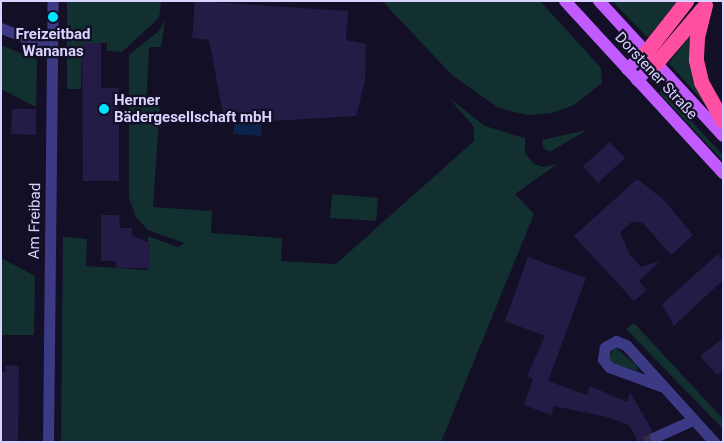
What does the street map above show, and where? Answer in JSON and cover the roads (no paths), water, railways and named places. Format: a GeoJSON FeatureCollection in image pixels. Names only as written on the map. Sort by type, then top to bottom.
{"type":"FeatureCollection","features":[{"type":"Feature","properties":{"kind":"highway"},"geometry":{"type":"LineString","coordinates":[[651,58],[686,1]]}},
{"type":"Feature","properties":{"kind":"highway"},"geometry":{"type":"LineString","coordinates":[[651,58],[707,3]]}},
{"type":"Feature","properties":{"kind":"highway"},"geometry":{"type":"LineString","coordinates":[[707,3],[697,38],[696,60],[701,82],[723,121]]}},
{"type":"Feature","properties":{"kind":"main road","name":"Dorstener Straße"},"geometry":{"type":"LineString","coordinates":[[565,1],[723,173]]}},
{"type":"Feature","properties":{"kind":"main road","name":"Dorstener Straße"},"geometry":{"type":"LineString","coordinates":[[599,1],[723,136]]}},
{"type":"Feature","properties":{"kind":"main road"},"geometry":{"type":"LineString","coordinates":[[627,69],[651,58]]}},
{"type":"Feature","properties":{"kind":"main road"},"geometry":{"type":"LineString","coordinates":[[637,80],[651,58]]}},
{"type":"Feature","properties":{"kind":"street","name":"Am Freibad"},"geometry":{"type":"LineString","coordinates":[[48,442],[53,1]]}},
{"type":"Feature","properties":{"kind":"street"},"geometry":{"type":"LineString","coordinates":[[1,28],[52,48]]}},
{"type":"Feature","properties":{"kind":"street"},"geometry":{"type":"LineString","coordinates":[[661,386],[609,367],[603,358],[605,347],[612,342],[626,345],[661,386],[714,442]]}},
{"type":"Feature","properties":{"kind":"street"},"geometry":{"type":"LineString","coordinates":[[655,437],[693,420]]}},
{"type":"Feature","properties":{"kind":"water"},"geometry":{"type":"Polygon","coordinates":[[[235,119],[262,120],[261,136],[233,134],[235,119]]]}},
{"type":"Feature","properties":{"kind":"tunnel"},"geometry":{"type":"LineString","coordinates":[[645,442],[655,437]]}},
{"type":"Feature","properties":{"kind":"place","name":"Freizeitbad Wananas"},"geometry":{"type":"Point","coordinates":[53,17]}},
{"type":"Feature","properties":{"kind":"place","name":"Herner Bädergesellschaft mbH"},"geometry":{"type":"Point","coordinates":[104,109]}}]}
